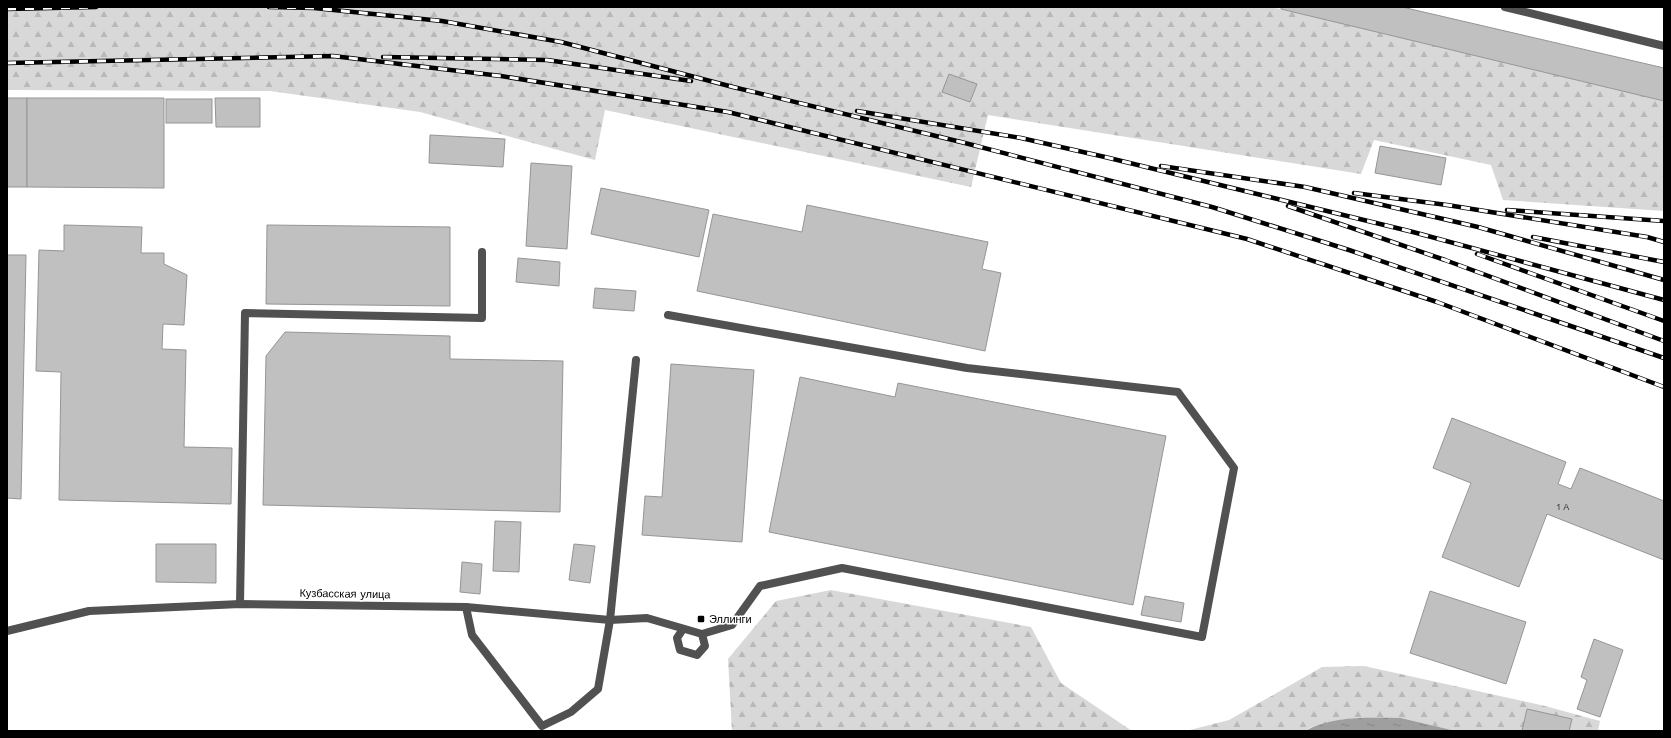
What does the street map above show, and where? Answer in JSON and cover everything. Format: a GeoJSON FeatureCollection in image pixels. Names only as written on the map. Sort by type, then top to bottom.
{"type":"FeatureCollection","features":[{"type":"Feature","properties":{"kind":"street"},"geometry":{"type":"LineString","coordinates":[[1505,7],[1664,46]]}},
{"type":"Feature","properties":{"kind":"street"},"geometry":{"type":"LineString","coordinates":[[240,604],[245,313],[482,318],[482,252]]}},
{"type":"Feature","properties":{"kind":"street"},"geometry":{"type":"LineString","coordinates":[[668,315],[967,368],[1178,392],[1234,468],[1202,637],[842,568],[760,586],[732,625],[702,634],[683,629],[677,638],[680,650],[697,654],[706,646],[702,634]]}},
{"type":"Feature","properties":{"kind":"street"},"geometry":{"type":"LineString","coordinates":[[466,607],[472,634],[542,726],[571,712],[598,689],[610,620],[636,360]]}},
{"type":"Feature","properties":{"kind":"street","name":"Кузбасская улица"},"geometry":{"type":"LineString","coordinates":[[7,631],[89,611],[240,604],[466,607],[610,620],[647,618],[683,629]]}},
{"type":"Feature","properties":{"kind":"green space"},"geometry":{"type":"Polygon","coordinates":[[[7,7],[1266,7],[1281,9],[1664,101],[1664,211],[1503,200],[1491,165],[1374,140],[1361,174],[988,115],[971,187],[605,110],[595,160],[420,112],[270,91],[7,90],[7,7]]]}},
{"type":"Feature","properties":{"kind":"green space"},"geometry":{"type":"Polygon","coordinates":[[[831,590],[1031,627],[1061,683],[1132,731],[732,731],[728,659],[776,601],[831,590]]]}},
{"type":"Feature","properties":{"kind":"green space"},"geometry":{"type":"Polygon","coordinates":[[[1364,666],[1545,706],[1600,721],[1598,731],[1456,731],[1401,718],[1345,719],[1312,727],[1305,731],[1186,731],[1229,720],[1322,667],[1364,666]]]}},
{"type":"Feature","properties":{"kind":"water"},"geometry":{"type":"Polygon","coordinates":[[[1352,718],[1401,718],[1456,731],[1305,731],[1328,722],[1352,718]]]}},
{"type":"Feature","properties":{"kind":"building"},"geometry":{"type":"Polygon","coordinates":[[[1281,7],[1402,7],[1664,68],[1664,101],[1281,9],[1281,7]]]}},
{"type":"Feature","properties":{"kind":"building"},"geometry":{"type":"Polygon","coordinates":[[[949,74],[977,84],[970,102],[942,92],[949,74]]]}},
{"type":"Feature","properties":{"kind":"building"},"geometry":{"type":"Polygon","coordinates":[[[7,98],[27,98],[27,187],[7,187],[7,98]]]}},
{"type":"Feature","properties":{"kind":"building"},"geometry":{"type":"Polygon","coordinates":[[[27,98],[164,98],[164,188],[27,187],[27,98]]]}},
{"type":"Feature","properties":{"kind":"building"},"geometry":{"type":"Polygon","coordinates":[[[215,98],[260,98],[260,127],[216,127],[215,98]]]}},
{"type":"Feature","properties":{"kind":"building"},"geometry":{"type":"Polygon","coordinates":[[[166,99],[212,99],[212,123],[166,123],[166,99]]]}},
{"type":"Feature","properties":{"kind":"building"},"geometry":{"type":"Polygon","coordinates":[[[430,135],[505,139],[503,167],[429,163],[430,135]]]}},
{"type":"Feature","properties":{"kind":"building"},"geometry":{"type":"Polygon","coordinates":[[[1380,146],[1446,158],[1441,185],[1375,173],[1380,146]]]}},
{"type":"Feature","properties":{"kind":"building"},"geometry":{"type":"Polygon","coordinates":[[[531,163],[572,166],[567,249],[526,246],[531,163]]]}},
{"type":"Feature","properties":{"kind":"building"},"geometry":{"type":"Polygon","coordinates":[[[601,188],[709,210],[699,257],[591,234],[601,188]]]}},
{"type":"Feature","properties":{"kind":"building"},"geometry":{"type":"Polygon","coordinates":[[[807,205],[988,242],[982,269],[1001,273],[985,351],[697,291],[713,214],[802,232],[807,205]]]}},
{"type":"Feature","properties":{"kind":"building"},"geometry":{"type":"Polygon","coordinates":[[[64,225],[142,227],[141,253],[164,253],[164,264],[187,275],[184,325],[163,324],[162,349],[186,350],[184,447],[232,448],[231,504],[59,500],[61,372],[36,371],[39,250],[64,251],[64,225]]]}},
{"type":"Feature","properties":{"kind":"building"},"geometry":{"type":"Polygon","coordinates":[[[267,225],[450,227],[450,306],[266,304],[267,225]]]}},
{"type":"Feature","properties":{"kind":"building"},"geometry":{"type":"Polygon","coordinates":[[[7,255],[26,255],[21,499],[7,498],[7,255]]]}},
{"type":"Feature","properties":{"kind":"building"},"geometry":{"type":"Polygon","coordinates":[[[518,258],[560,262],[559,286],[516,282],[518,258]]]}},
{"type":"Feature","properties":{"kind":"building"},"geometry":{"type":"Polygon","coordinates":[[[595,288],[636,291],[634,311],[593,308],[595,288]]]}},
{"type":"Feature","properties":{"kind":"building"},"geometry":{"type":"Polygon","coordinates":[[[285,332],[450,336],[450,359],[563,361],[560,512],[263,505],[266,356],[285,332]]]}},
{"type":"Feature","properties":{"kind":"building"},"geometry":{"type":"Polygon","coordinates":[[[671,364],[754,370],[742,542],[642,535],[645,496],[662,497],[671,364]]]}},
{"type":"Feature","properties":{"kind":"building"},"geometry":{"type":"Polygon","coordinates":[[[800,377],[895,397],[898,383],[1166,436],[1133,605],[769,532],[800,377]]]}},
{"type":"Feature","properties":{"kind":"building"},"geometry":{"type":"Polygon","coordinates":[[[1452,418],[1566,462],[1558,484],[1571,489],[1580,468],[1664,501],[1664,560],[1547,514],[1519,587],[1442,557],[1471,483],[1433,468],[1452,418]]]}},
{"type":"Feature","properties":{"kind":"building"},"geometry":{"type":"Polygon","coordinates":[[[495,521],[521,522],[519,572],[493,571],[495,521]]]}},
{"type":"Feature","properties":{"kind":"building"},"geometry":{"type":"Polygon","coordinates":[[[156,544],[216,544],[216,583],[156,582],[156,544]]]}},
{"type":"Feature","properties":{"kind":"building"},"geometry":{"type":"Polygon","coordinates":[[[574,544],[595,546],[590,583],[569,580],[574,544]]]}},
{"type":"Feature","properties":{"kind":"building"},"geometry":{"type":"Polygon","coordinates":[[[462,562],[482,564],[480,594],[460,592],[462,562]]]}},
{"type":"Feature","properties":{"kind":"building"},"geometry":{"type":"Polygon","coordinates":[[[1430,591],[1526,622],[1506,684],[1410,653],[1430,591]]]}},
{"type":"Feature","properties":{"kind":"building"},"geometry":{"type":"Polygon","coordinates":[[[1145,596],[1184,603],[1181,622],[1141,615],[1145,596]]]}},
{"type":"Feature","properties":{"kind":"building"},"geometry":{"type":"Polygon","coordinates":[[[1594,639],[1623,650],[1600,717],[1577,709],[1587,680],[1581,677],[1594,639]]]}},
{"type":"Feature","properties":{"kind":"building"},"geometry":{"type":"Polygon","coordinates":[[[1527,709],[1572,719],[1569,731],[1522,731],[1527,709]]]}},
{"type":"Feature","properties":{"kind":"railway"},"geometry":{"type":"LineString","coordinates":[[7,9],[96,7]]}},
{"type":"Feature","properties":{"kind":"railway"},"geometry":{"type":"LineString","coordinates":[[269,7],[314,8],[442,21],[561,42],[733,87],[961,142],[1212,207],[1349,250],[1664,358]]}},
{"type":"Feature","properties":{"kind":"railway"},"geometry":{"type":"LineString","coordinates":[[7,63],[333,56],[501,76],[728,112],[1247,239],[1437,302],[1664,387]]}},
{"type":"Feature","properties":{"kind":"railway"},"geometry":{"type":"LineString","coordinates":[[383,57],[547,60],[691,81]]}},
{"type":"Feature","properties":{"kind":"railway"},"geometry":{"type":"LineString","coordinates":[[857,111],[1021,138],[1105,157],[1413,232],[1664,300]]}},
{"type":"Feature","properties":{"kind":"railway"},"geometry":{"type":"LineString","coordinates":[[1161,166],[1305,187],[1478,227],[1664,280]]}},
{"type":"Feature","properties":{"kind":"railway"},"geometry":{"type":"LineString","coordinates":[[1354,193],[1447,205],[1647,237],[1664,242]]}},
{"type":"Feature","properties":{"kind":"railway"},"geometry":{"type":"LineString","coordinates":[[1288,206],[1445,260],[1664,341]]}},
{"type":"Feature","properties":{"kind":"railway"},"geometry":{"type":"LineString","coordinates":[[1507,210],[1664,221]]}},
{"type":"Feature","properties":{"kind":"railway"},"geometry":{"type":"LineString","coordinates":[[1533,237],[1664,262]]}},
{"type":"Feature","properties":{"kind":"railway"},"geometry":{"type":"LineString","coordinates":[[1477,254],[1664,321]]}},
{"type":"Feature","properties":{"kind":"place","name":"Эллинги"},"geometry":{"type":"Point","coordinates":[701,619]}}]}
